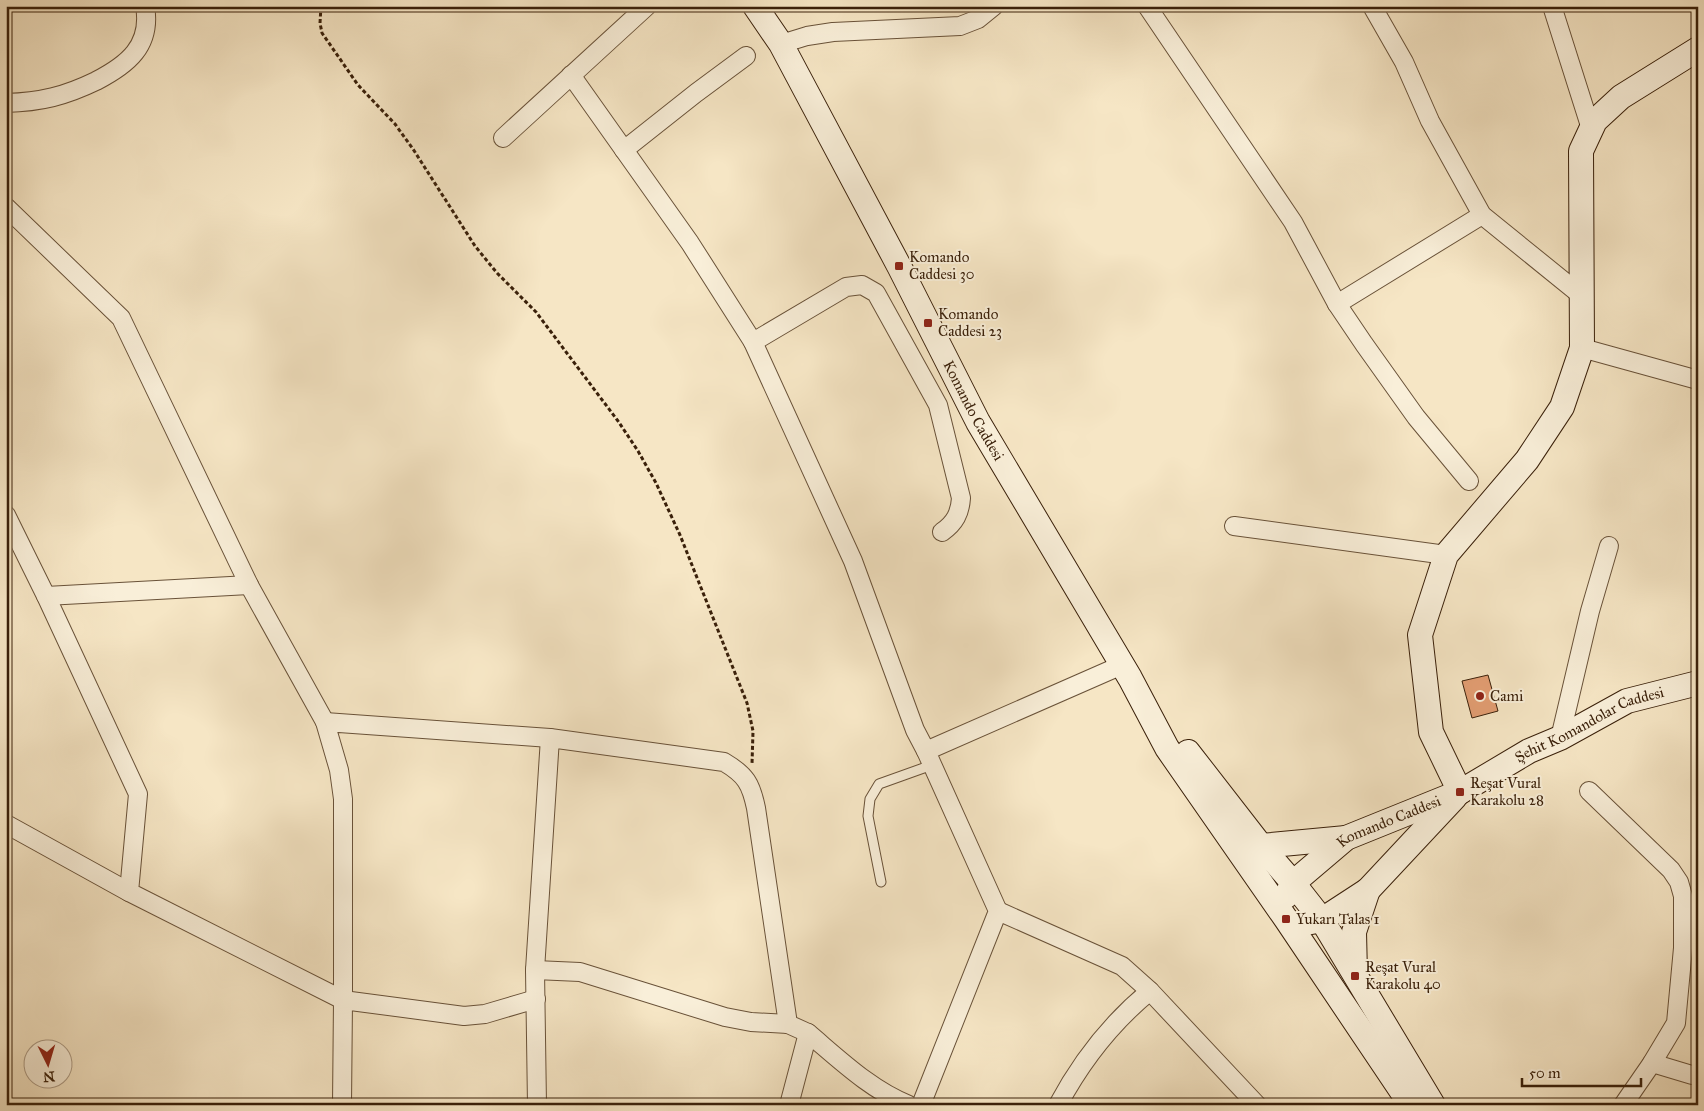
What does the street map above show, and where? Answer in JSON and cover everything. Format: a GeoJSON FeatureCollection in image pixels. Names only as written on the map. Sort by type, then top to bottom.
{"type":"FeatureCollection","features":[{"type":"Feature","properties":{"kind":"street"},"geometry":{"type":"LineString","coordinates":[[6,103],[40,101],[57,97],[73,92],[116,71],[130,59],[140,44],[146,23],[145,6]]}},
{"type":"Feature","properties":{"kind":"street"},"geometry":{"type":"LineString","coordinates":[[503,138],[647,6]]}},
{"type":"Feature","properties":{"kind":"street","name":"Komando Caddesi"},"geometry":{"type":"LineString","coordinates":[[755,6],[780,44],[899,266],[978,422],[1126,672]]}},
{"type":"Feature","properties":{"kind":"street"},"geometry":{"type":"LineString","coordinates":[[780,44],[807,36],[833,32],[960,26],[978,19],[994,6]]}},
{"type":"Feature","properties":{"kind":"street"},"geometry":{"type":"LineString","coordinates":[[1147,6],[1293,222],[1337,304],[1396,390],[1469,481]]}},
{"type":"Feature","properties":{"kind":"street"},"geometry":{"type":"LineString","coordinates":[[1552,6],[1591,129]]}},
{"type":"Feature","properties":{"kind":"street"},"geometry":{"type":"LineString","coordinates":[[1378,8],[1430,121],[1482,215],[1582,296]]}},
{"type":"Feature","properties":{"kind":"street"},"geometry":{"type":"LineString","coordinates":[[1460,792],[1431,732],[1420,635],[1446,556],[1527,460],[1562,407],[1582,348],[1581,152],[1595,120],[1621,97],[1698,49]]}},
{"type":"Feature","properties":{"kind":"street"},"geometry":{"type":"LineString","coordinates":[[624,150],[746,56]]}},
{"type":"Feature","properties":{"kind":"street"},"geometry":{"type":"LineString","coordinates":[[572,75],[690,243],[753,342],[853,561],[915,730],[998,912],[1122,966],[1150,991],[1257,1105]]}},
{"type":"Feature","properties":{"kind":"street"},"geometry":{"type":"LineString","coordinates":[[6,207],[121,318],[249,585],[325,722],[339,770],[343,799],[342,1105]]}},
{"type":"Feature","properties":{"kind":"street"},"geometry":{"type":"LineString","coordinates":[[1337,304],[1482,215]]}},
{"type":"Feature","properties":{"kind":"street"},"geometry":{"type":"LineString","coordinates":[[753,342],[846,287],[862,285],[876,293],[938,405],[961,498],[961,508],[957,518],[942,532]]}},
{"type":"Feature","properties":{"kind":"street"},"geometry":{"type":"LineString","coordinates":[[1582,348],[1698,380]]}},
{"type":"Feature","properties":{"kind":"street"},"geometry":{"type":"LineString","coordinates":[[6,515],[46,596],[138,794],[129,892]]}},
{"type":"Feature","properties":{"kind":"street"},"geometry":{"type":"LineString","coordinates":[[1234,526],[1446,556]]}},
{"type":"Feature","properties":{"kind":"street"},"geometry":{"type":"LineString","coordinates":[[1560,738],[1590,611],[1608,546]]}},
{"type":"Feature","properties":{"kind":"street"},"geometry":{"type":"LineString","coordinates":[[46,596],[249,585]]}},
{"type":"Feature","properties":{"kind":"street"},"geometry":{"type":"LineString","coordinates":[[929,758],[1126,672]]}},
{"type":"Feature","properties":{"kind":"street"},"geometry":{"type":"LineString","coordinates":[[1126,672],[1261,846],[1322,920],[1432,1105]]}},
{"type":"Feature","properties":{"kind":"street"},"geometry":{"type":"LineString","coordinates":[[1126,672],[1167,748],[1286,919],[1410,1105]]}},
{"type":"Feature","properties":{"kind":"street","name":"Şehit Komandolar Caddesi"},"geometry":{"type":"LineString","coordinates":[[1460,792],[1530,750],[1560,738],[1627,702],[1698,683]]}},
{"type":"Feature","properties":{"kind":"street"},"geometry":{"type":"LineString","coordinates":[[325,722],[550,738],[709,759],[724,762],[737,770],[747,780],[756,808],[788,1024]]}},
{"type":"Feature","properties":{"kind":"street"},"geometry":{"type":"LineString","coordinates":[[537,1105],[535,970],[550,738]]}},
{"type":"Feature","properties":{"kind":"street","name":"Komando Caddesi"},"geometry":{"type":"LineString","coordinates":[[1460,792],[1368,890],[1322,920],[1298,924],[1286,919],[1284,906],[1287,894],[1293,884],[1346,838],[1460,792]]}},
{"type":"Feature","properties":{"kind":"street"},"geometry":{"type":"LineString","coordinates":[[1588,792],[1671,870],[1679,882],[1683,896],[1683,948],[1676,1023],[1652,1064],[1622,1105]]}},
{"type":"Feature","properties":{"kind":"street"},"geometry":{"type":"LineString","coordinates":[[6,824],[129,892],[343,1000],[464,1016],[485,1014],[536,999]]}},
{"type":"Feature","properties":{"kind":"street"},"geometry":{"type":"LineString","coordinates":[[1261,846],[1346,838]]}},
{"type":"Feature","properties":{"kind":"street"},"geometry":{"type":"LineString","coordinates":[[1355,976],[1354,932],[1368,890]]}},
{"type":"Feature","properties":{"kind":"street"},"geometry":{"type":"LineString","coordinates":[[921,1105],[998,912]]}},
{"type":"Feature","properties":{"kind":"street"},"geometry":{"type":"LineString","coordinates":[[535,970],[580,972],[725,1017],[751,1022],[788,1024],[808,1034],[865,1080],[889,1096],[910,1105]]}},
{"type":"Feature","properties":{"kind":"street"},"geometry":{"type":"LineString","coordinates":[[1058,1105],[1077,1071],[1095,1045],[1130,1007],[1150,991]]}},
{"type":"Feature","properties":{"kind":"street"},"geometry":{"type":"LineString","coordinates":[[790,1105],[808,1034]]}},
{"type":"Feature","properties":{"kind":"street"},"geometry":{"type":"LineString","coordinates":[[1652,1064],[1698,1075]]}},
{"type":"Feature","properties":{"kind":"lane"},"geometry":{"type":"LineString","coordinates":[[881,882],[868,816],[870,799],[879,784],[929,758]]}},
{"type":"Feature","properties":{"kind":"path"},"geometry":{"type":"LineString","coordinates":[[321,6],[320,23],[322,33],[358,85],[395,124],[475,246],[497,273],[536,312],[618,421],[656,483],[680,535],[751,716],[753,742],[752,771],[747,780]]}},
{"type":"Feature","properties":{"kind":"building","name":"Cami"},"geometry":{"type":"Polygon","coordinates":[[[1488,675],[1498,711],[1472,718],[1462,681],[1488,675]]]}},
{"type":"Feature","properties":{"kind":"place","name":"Komando Caddesi 30"},"geometry":{"type":"Point","coordinates":[899,266]}},
{"type":"Feature","properties":{"kind":"place","name":"Komando Caddesi 23"},"geometry":{"type":"Point","coordinates":[928,323]}},
{"type":"Feature","properties":{"kind":"place","name":"Cami"},"geometry":{"type":"Point","coordinates":[1480,696]}},
{"type":"Feature","properties":{"kind":"place","name":"Reşat Vural Karakolu 28"},"geometry":{"type":"Point","coordinates":[1460,792]}},
{"type":"Feature","properties":{"kind":"place","name":"Yukarı Talas 1"},"geometry":{"type":"Point","coordinates":[1286,919]}},
{"type":"Feature","properties":{"kind":"place","name":"Reşat Vural Karakolu 40"},"geometry":{"type":"Point","coordinates":[1355,976]}}]}
